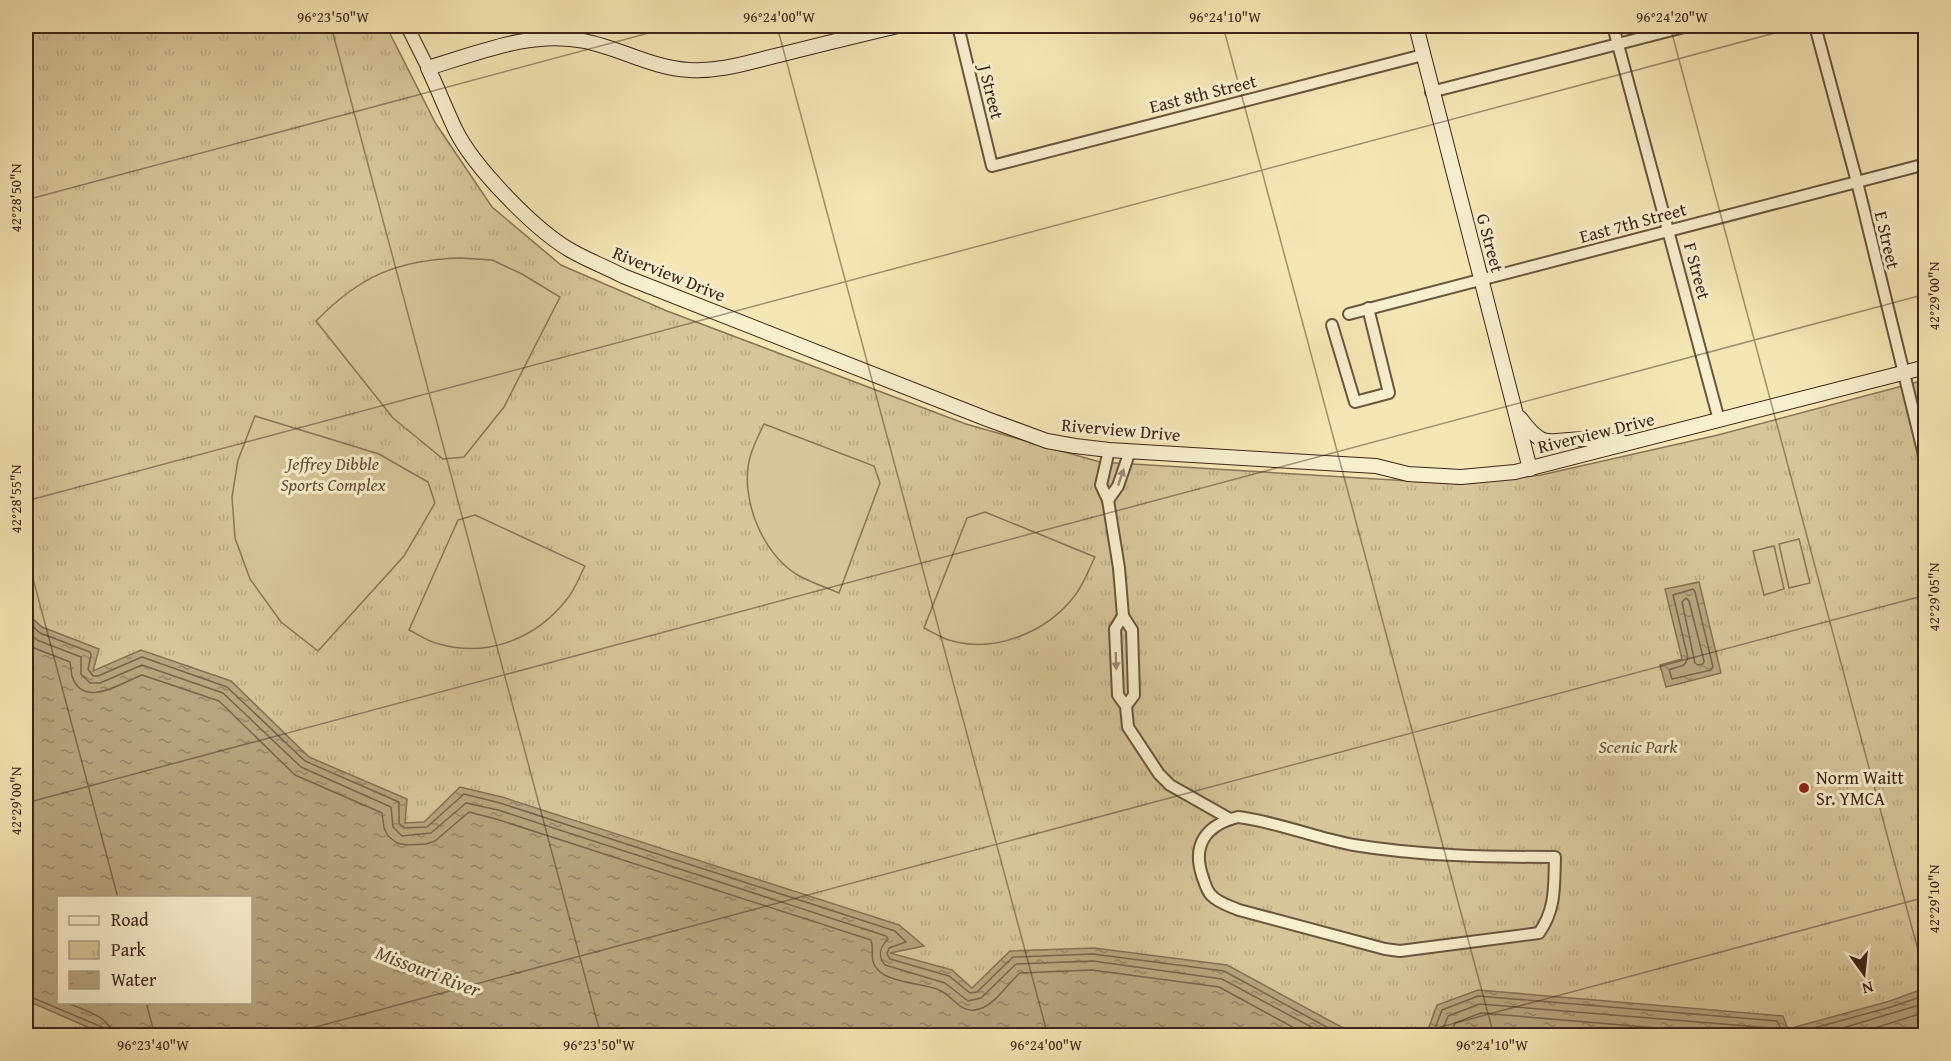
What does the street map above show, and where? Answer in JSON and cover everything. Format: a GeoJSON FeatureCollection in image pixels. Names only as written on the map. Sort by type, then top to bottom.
{"type":"FeatureCollection","features":[{"type":"Feature","properties":{"kind":"main road"},"geometry":{"type":"LineString","coordinates":[[428,68],[499,46],[556,38],[586,41],[666,67],[720,70],[898,26]]}},
{"type":"Feature","properties":{"kind":"main road","name":"G Street"},"geometry":{"type":"LineString","coordinates":[[1416,26],[1431,92],[1530,469]]}},
{"type":"Feature","properties":{"kind":"main road","name":"Riverview Drive"},"geometry":{"type":"LineString","coordinates":[[428,68],[457,132],[470,152],[505,195],[546,234],[570,250],[623,276],[1047,441],[1109,450],[1376,466],[1408,474],[1461,477],[1530,469],[1926,367]]}},
{"type":"Feature","properties":{"kind":"main road"},"geometry":{"type":"LineString","coordinates":[[1516,412],[1532,434],[1549,441],[1582,439],[1630,443]]}},
{"type":"Feature","properties":{"kind":"street"},"geometry":{"type":"LineString","coordinates":[[408,26],[428,68]]}},
{"type":"Feature","properties":{"kind":"street","name":"J Street"},"geometry":{"type":"LineString","coordinates":[[958,26],[993,165]]}},
{"type":"Feature","properties":{"kind":"street","name":"F Street"},"geometry":{"type":"LineString","coordinates":[[1613,26],[1719,420]]}},
{"type":"Feature","properties":{"kind":"street"},"geometry":{"type":"LineString","coordinates":[[1431,92],[1688,26]]}},
{"type":"Feature","properties":{"kind":"street","name":"E Street"},"geometry":{"type":"LineString","coordinates":[[1815,26],[1857,182],[1902,373],[1926,463]]}},
{"type":"Feature","properties":{"kind":"street","name":"East 8th Street"},"geometry":{"type":"LineString","coordinates":[[993,165],[1422,55]]}},
{"type":"Feature","properties":{"kind":"street","name":"East 7th Street"},"geometry":{"type":"LineString","coordinates":[[1349,314],[1926,164]]}},
{"type":"Feature","properties":{"kind":"street"},"geometry":{"type":"LineString","coordinates":[[1332,325],[1355,402],[1389,393],[1368,308]]}},
{"type":"Feature","properties":{"kind":"street"},"geometry":{"type":"LineString","coordinates":[[1109,450],[1101,485],[1108,500],[1119,568],[1123,616],[1132,630],[1134,695],[1126,706]]}},
{"type":"Feature","properties":{"kind":"street"},"geometry":{"type":"LineString","coordinates":[[1108,500],[1118,486],[1130,451]]}},
{"type":"Feature","properties":{"kind":"street"},"geometry":{"type":"LineString","coordinates":[[1123,616],[1115,629],[1118,695],[1126,706],[1128,727],[1159,774],[1170,785],[1230,819],[1252,818],[1330,840],[1398,851],[1460,857],[1555,857],[1553,906],[1548,920],[1539,933],[1400,951],[1385,950],[1239,910],[1220,902],[1209,894],[1198,859],[1199,848],[1213,828],[1230,819]]}},
{"type":"Feature","properties":{"kind":"green space"},"geometry":{"type":"Polygon","coordinates":[[[26,26],[386,26],[436,124],[492,207],[561,265],[667,311],[966,424],[1100,462],[1460,484],[1541,475],[1718,435],[1925,380],[1925,1035],[990,1035],[444,847],[26,673],[26,26]]]}},
{"type":"Feature","properties":{"kind":"green space"},"geometry":{"type":"Polygon","coordinates":[[[460,258],[492,260],[522,274],[560,297],[504,407],[464,457],[443,459],[393,418],[316,321],[348,292],[381,273],[417,262],[460,258]]]}},
{"type":"Feature","properties":{"kind":"green space","name":"Jeffrey Dibble Sports Complex"},"geometry":{"type":"Polygon","coordinates":[[[255,416],[379,454],[428,482],[435,503],[404,556],[318,651],[281,622],[250,579],[235,538],[232,497],[238,460],[255,416]]]}},
{"type":"Feature","properties":{"kind":"green space"},"geometry":{"type":"Polygon","coordinates":[[[764,424],[874,466],[880,483],[839,593],[796,574],[772,552],[763,537],[750,504],[748,470],[752,450],[764,424]]]}},
{"type":"Feature","properties":{"kind":"green space"},"geometry":{"type":"Polygon","coordinates":[[[985,512],[1095,557],[1076,594],[1051,619],[1036,629],[1002,642],[967,644],[949,640],[924,628],[967,518],[985,512]]]}},
{"type":"Feature","properties":{"kind":"green space"},"geometry":{"type":"Polygon","coordinates":[[[475,515],[585,566],[575,588],[555,613],[526,634],[493,646],[457,648],[435,643],[409,630],[458,520],[475,515]]]}},
{"type":"Feature","properties":{"kind":"green space"},"geometry":{"type":"Polygon","coordinates":[[[1799,539],[1810,583],[1789,588],[1779,544],[1799,539]]]}},
{"type":"Feature","properties":{"kind":"green space"},"geometry":{"type":"Polygon","coordinates":[[[1774,546],[1784,589],[1764,595],[1753,551],[1774,546]]]}},
{"type":"Feature","properties":{"kind":"green space"},"geometry":{"type":"Polygon","coordinates":[[[26,1000],[106,1035],[26,1035],[26,1000]]]}},
{"type":"Feature","properties":{"kind":"water"},"geometry":{"type":"Polygon","coordinates":[[[1699,582],[1721,673],[1666,687],[1660,665],[1682,659],[1665,589],[1699,582]]]}},
{"type":"Feature","properties":{"kind":"water","name":"Missouri River"},"geometry":{"type":"Polygon","coordinates":[[[26,612],[42,627],[99,649],[93,671],[141,650],[231,681],[309,757],[407,799],[405,823],[424,822],[460,787],[502,797],[899,925],[924,946],[890,953],[952,970],[972,988],[1010,951],[1094,948],[1227,965],[1356,1035],[106,1035],[26,1000],[26,612]]]}},
{"type":"Feature","properties":{"kind":"water"},"geometry":{"type":"Polygon","coordinates":[[[1925,988],[1925,1035],[1426,1035],[1437,1005],[1478,990],[1783,1016],[1788,1029],[1890,1001],[1925,988]]]}},
{"type":"Feature","properties":{"kind":"place","name":"Norm Waitt Sr. YMCA"},"geometry":{"type":"Point","coordinates":[1804,788]}},
{"type":"Feature","properties":{"kind":"park label","name":"Scenic Park"},"geometry":{"type":"Point","coordinates":[1638,747]}}]}
